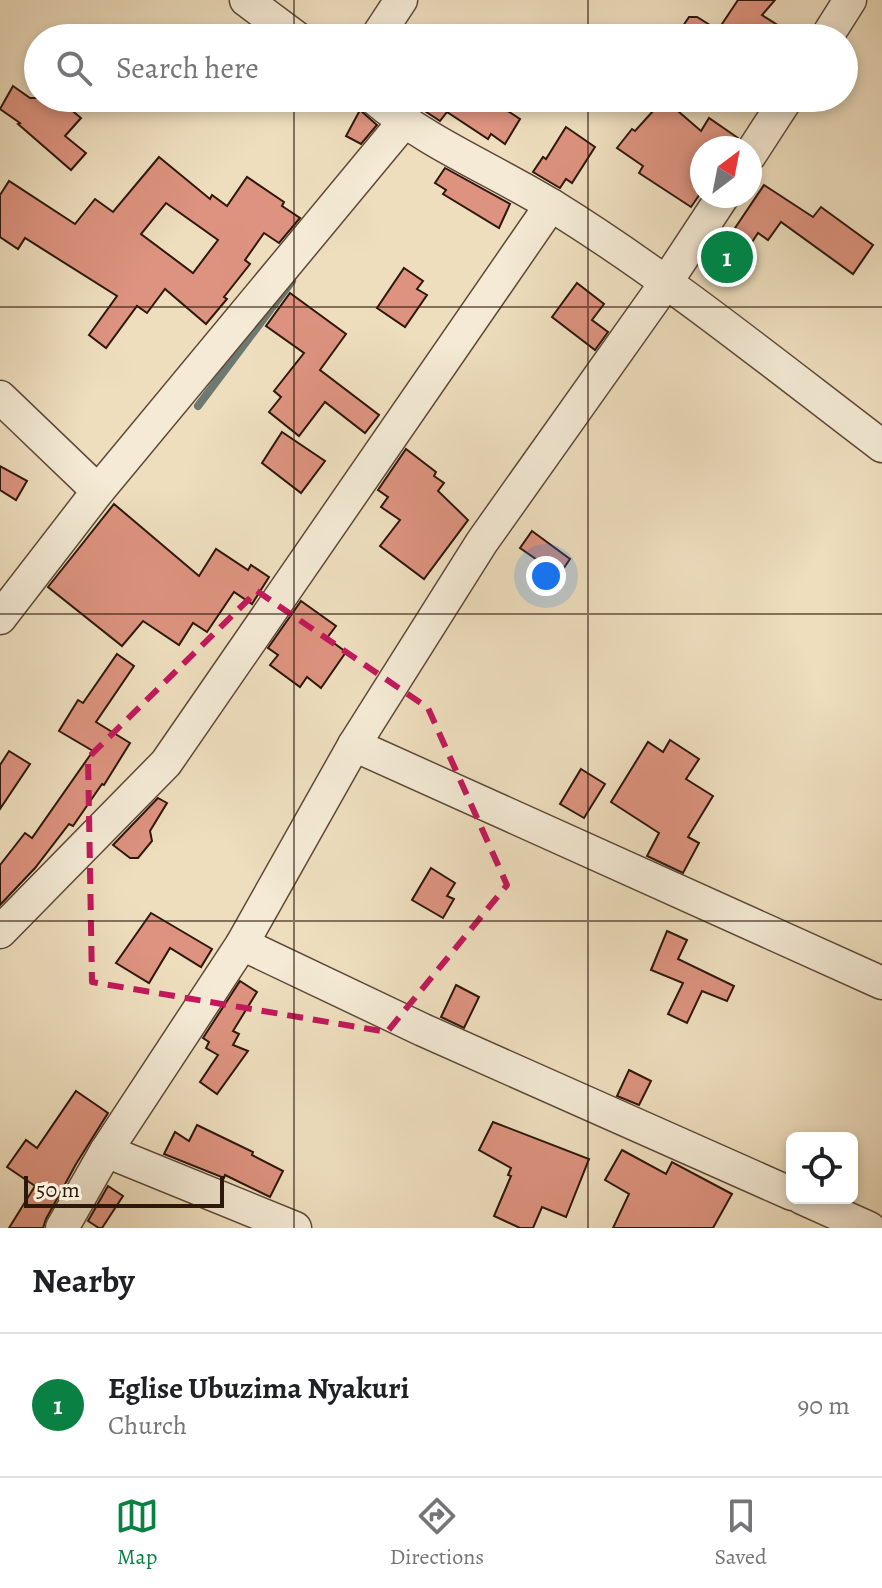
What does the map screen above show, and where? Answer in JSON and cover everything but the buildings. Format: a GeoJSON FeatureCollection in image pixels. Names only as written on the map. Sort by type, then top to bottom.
{"type":"FeatureCollection","features":[{"type":"Feature","properties":{"kind":"street"},"geometry":{"type":"LineString","coordinates":[[246,0],[278,24]]}},
{"type":"Feature","properties":{"kind":"street"},"geometry":{"type":"LineString","coordinates":[[385,24],[401,0]]}},
{"type":"Feature","properties":{"kind":"street"},"geometry":{"type":"LineString","coordinates":[[835,24],[850,0]]}},
{"type":"Feature","properties":{"kind":"street"},"geometry":{"type":"LineString","coordinates":[[390,112],[403,123],[551,205],[665,284],[882,446]]}},
{"type":"Feature","properties":{"kind":"street"},"geometry":{"type":"LineString","coordinates":[[762,137],[778,112]]}},
{"type":"Feature","properties":{"kind":"street"},"geometry":{"type":"LineString","coordinates":[[0,618],[98,491],[403,123]]}},
{"type":"Feature","properties":{"kind":"street"},"geometry":{"type":"LineString","coordinates":[[0,932],[166,763],[551,205]]}},
{"type":"Feature","properties":{"kind":"street"},"geometry":{"type":"LineString","coordinates":[[62,1228],[106,1151],[242,944],[354,745],[482,542],[665,284],[715,208]]}},
{"type":"Feature","properties":{"kind":"street"},"geometry":{"type":"LineString","coordinates":[[0,397],[98,491]]}},
{"type":"Feature","properties":{"kind":"street"},"geometry":{"type":"LineString","coordinates":[[354,745],[882,983]]}},
{"type":"Feature","properties":{"kind":"street"},"geometry":{"type":"LineString","coordinates":[[242,944],[423,1030],[786,1191]]}},
{"type":"Feature","properties":{"kind":"street"},"geometry":{"type":"LineString","coordinates":[[106,1151],[295,1228]]}},
{"type":"Feature","properties":{"kind":"street"},"geometry":{"type":"LineString","coordinates":[[815,1204],[869,1228]]}},
{"type":"Feature","properties":{"kind":"highlighted area"},"geometry":{"type":"Polygon","coordinates":[[[257,591],[428,708],[507,885],[387,1032],[92,982],[88,758],[257,591]]]}},
{"type":"Feature","properties":{"kind":"waterway"},"geometry":{"type":"LineString","coordinates":[[198,406],[292,281]]}},
{"type":"Feature","properties":{"kind":"place","name":"Eglise Ubuzima Nyakuri"},"geometry":{"type":"Point","coordinates":[727,257]}}]}
